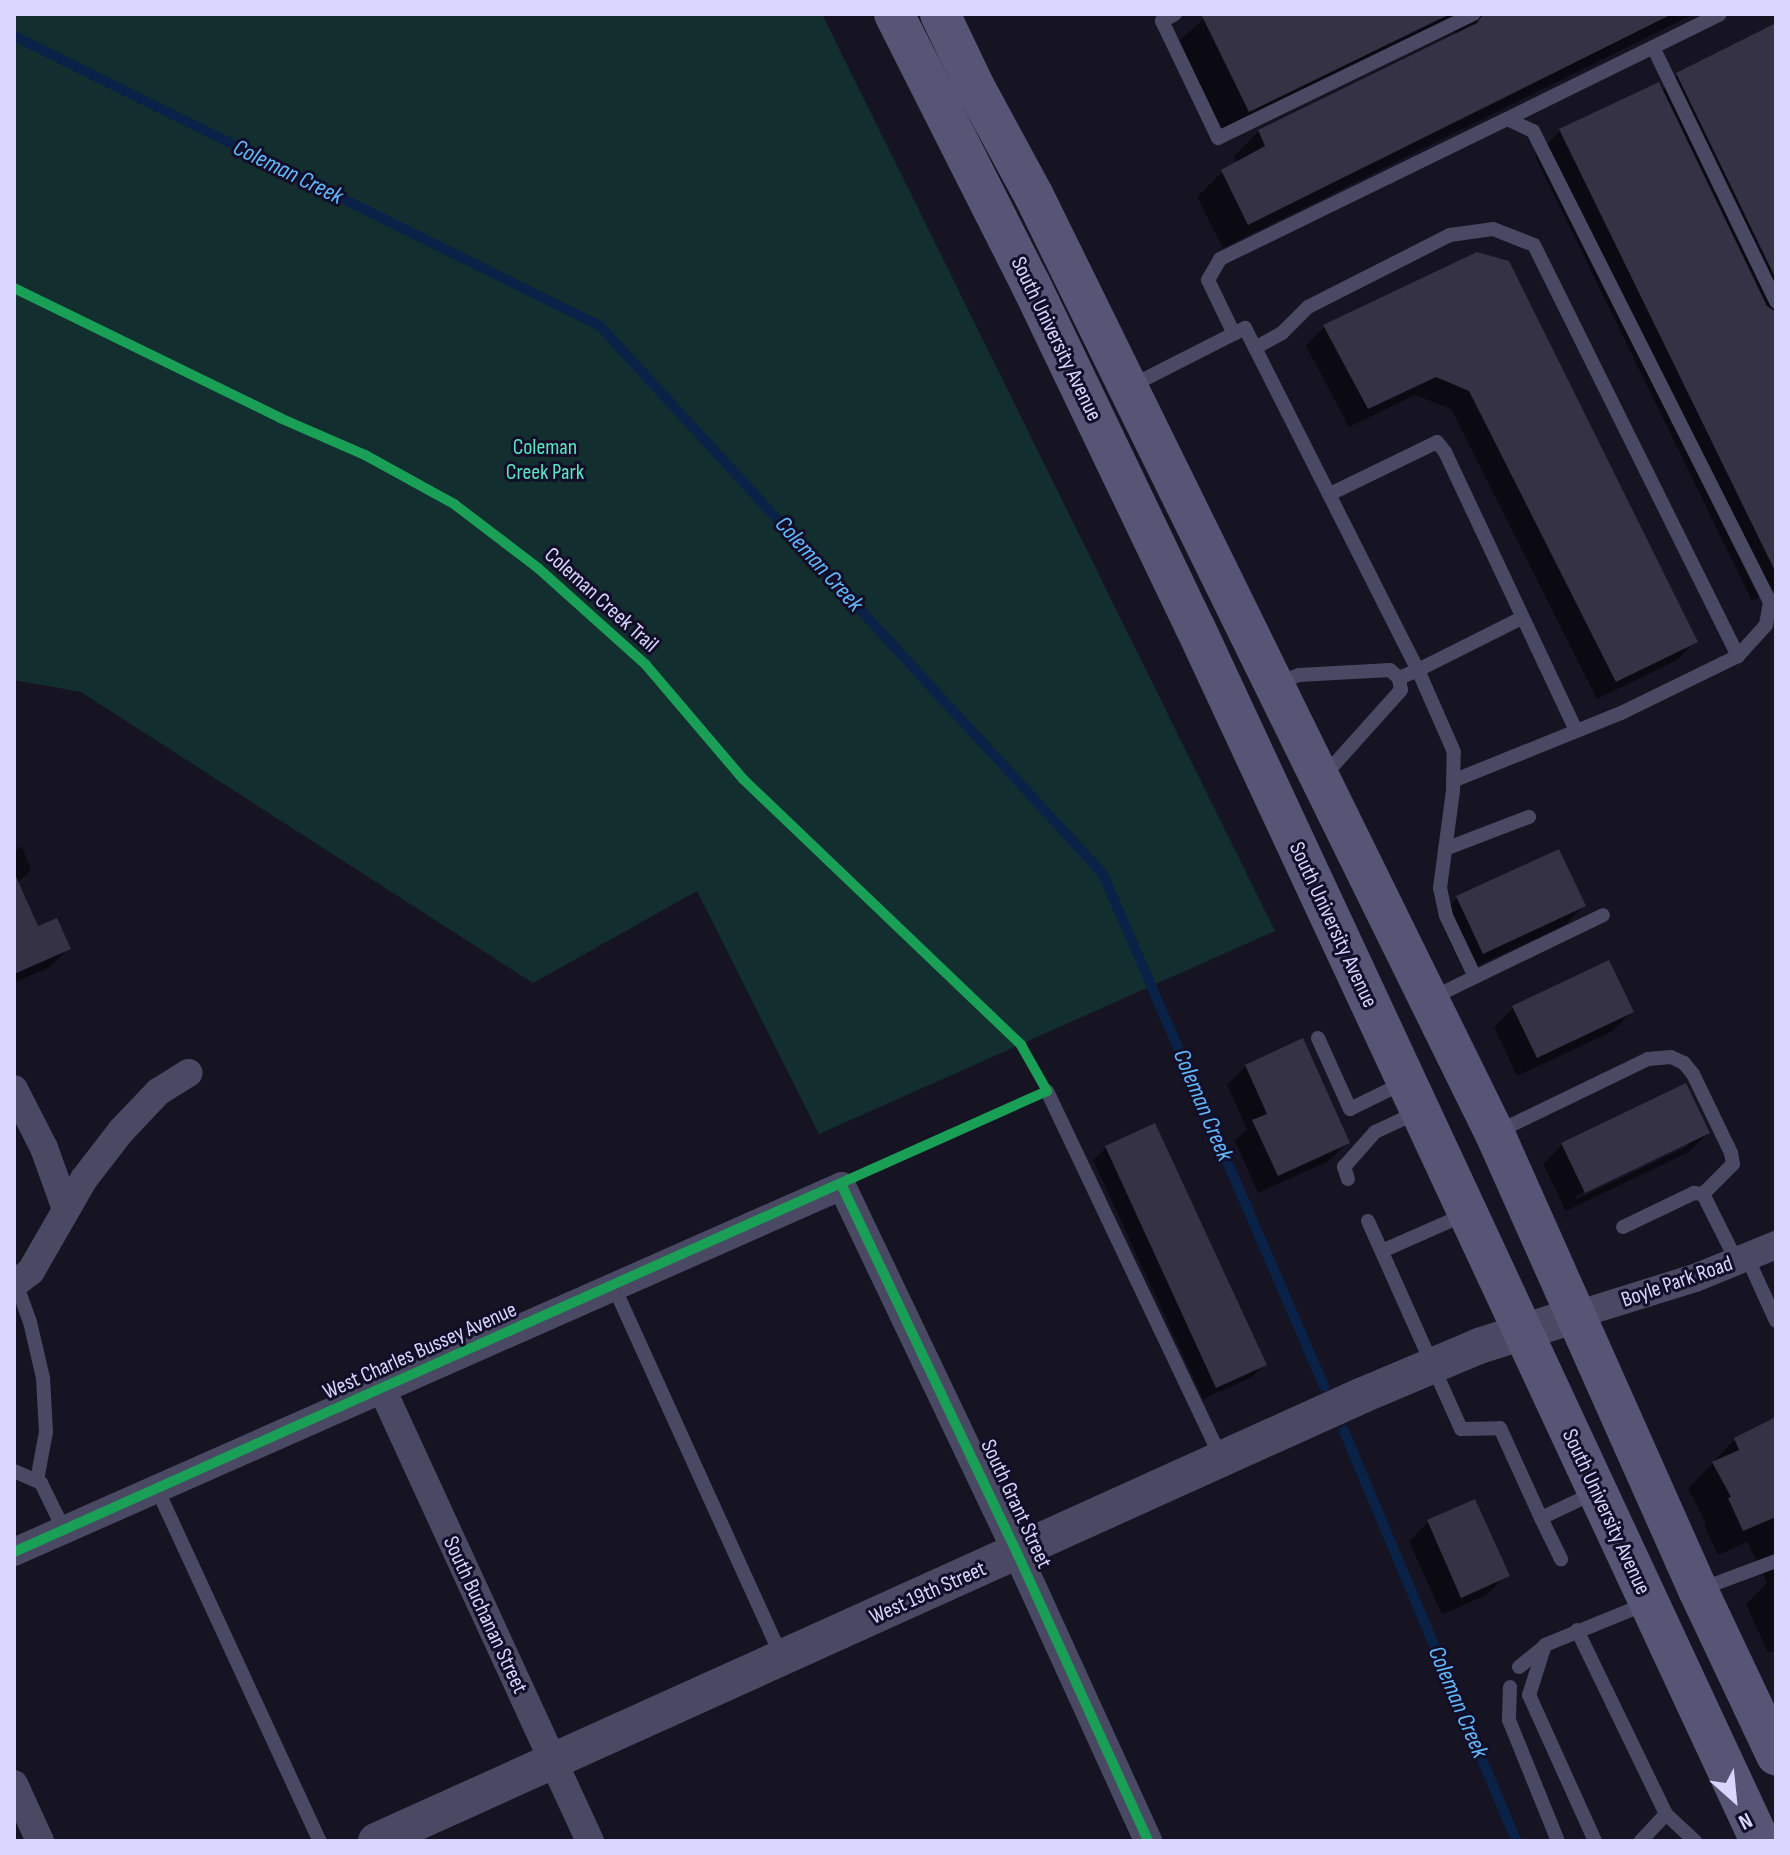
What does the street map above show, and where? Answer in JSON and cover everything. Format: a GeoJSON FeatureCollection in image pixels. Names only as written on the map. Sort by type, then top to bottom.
{"type":"FeatureCollection","features":[{"type":"Feature","properties":{"kind":"main road","name":"South University Avenue"},"geometry":{"type":"LineString","coordinates":[[894,14],[1038,299],[1525,1329],[1542,1377],[1760,1841]]}},
{"type":"Feature","properties":{"kind":"main road","name":"South University Avenue"},"geometry":{"type":"LineString","coordinates":[[940,14],[1495,1134],[1698,1590],[1776,1755]]}},
{"type":"Feature","properties":{"kind":"street"},"geometry":{"type":"LineString","coordinates":[[15,1284],[31,1271],[84,1179],[121,1131],[158,1092],[189,1073]]}},
{"type":"Feature","properties":{"kind":"street"},"geometry":{"type":"LineString","coordinates":[[14,1089],[44,1148],[66,1209]]}},
{"type":"Feature","properties":{"kind":"street","name":"West Charles Bussey Avenue"},"geometry":{"type":"LineString","coordinates":[[14,1552],[842,1186]]}},
{"type":"Feature","properties":{"kind":"street","name":"South Grant Street"},"geometry":{"type":"LineString","coordinates":[[842,1186],[1017,1553],[1148,1841]]}},
{"type":"Feature","properties":{"kind":"street","name":"Boyle Park Road"},"geometry":{"type":"LineString","coordinates":[[1576,1315],[1742,1260],[1776,1245]]}},
{"type":"Feature","properties":{"kind":"street","name":"West 19th Street"},"geometry":{"type":"LineString","coordinates":[[376,1841],[1363,1395],[1525,1329],[1576,1315]]}},
{"type":"Feature","properties":{"kind":"street","name":"South Buchanan Street"},"geometry":{"type":"LineString","coordinates":[[382,1389],[590,1841]]}},
{"type":"Feature","properties":{"kind":"street"},"geometry":{"type":"LineString","coordinates":[[14,1784],[40,1841]]}},
{"type":"Feature","properties":{"kind":"lane"},"geometry":{"type":"LineString","coordinates":[[1175,14],[1162,21],[1218,138],[1473,14]]}},
{"type":"Feature","properties":{"kind":"lane"},"geometry":{"type":"LineString","coordinates":[[1234,334],[1208,280],[1220,259],[1720,14]]}},
{"type":"Feature","properties":{"kind":"lane"},"geometry":{"type":"LineString","coordinates":[[1653,47],[1776,302]]}},
{"type":"Feature","properties":{"kind":"lane"},"geometry":{"type":"LineString","coordinates":[[1453,781],[1576,731],[1738,656],[1766,625],[1773,601],[1533,131],[1507,119]]}},
{"type":"Feature","properties":{"kind":"lane"},"geometry":{"type":"LineString","coordinates":[[1255,348],[1282,333],[1308,307],[1450,235],[1493,229],[1534,245],[1738,656]]}},
{"type":"Feature","properties":{"kind":"lane"},"geometry":{"type":"LineString","coordinates":[[1128,388],[1245,328],[1418,670],[1454,752],[1440,888],[1446,916],[1475,977]]}},
{"type":"Feature","properties":{"kind":"lane"},"geometry":{"type":"LineString","coordinates":[[1330,494],[1437,442],[1445,452],[1576,731]]}},
{"type":"Feature","properties":{"kind":"lane"},"geometry":{"type":"LineString","coordinates":[[1399,678],[1522,618]]}},
{"type":"Feature","properties":{"kind":"lane"},"geometry":{"type":"LineString","coordinates":[[1272,684],[1299,675],[1390,670],[1399,678],[1401,690],[1320,780]]}},
{"type":"Feature","properties":{"kind":"lane"},"geometry":{"type":"LineString","coordinates":[[1445,849],[1529,817]]}},
{"type":"Feature","properties":{"kind":"lane"},"geometry":{"type":"LineString","coordinates":[[1429,999],[1603,915]]}},
{"type":"Feature","properties":{"kind":"lane"},"geometry":{"type":"LineString","coordinates":[[1318,1038],[1350,1109],[1414,1096]]}},
{"type":"Feature","properties":{"kind":"lane"},"geometry":{"type":"LineString","coordinates":[[1495,1134],[1648,1059],[1671,1057],[1684,1063],[1693,1074],[1731,1153],[1733,1164],[1703,1194]]}},
{"type":"Feature","properties":{"kind":"lane"},"geometry":{"type":"LineString","coordinates":[[1047,1091],[1222,1461]]}},
{"type":"Feature","properties":{"kind":"lane"},"geometry":{"type":"LineString","coordinates":[[1348,1179],[1344,1167],[1375,1132],[1414,1096]]}},
{"type":"Feature","properties":{"kind":"lane"},"geometry":{"type":"LineString","coordinates":[[1623,1227],[1694,1193],[1703,1194]]}},
{"type":"Feature","properties":{"kind":"lane"},"geometry":{"type":"LineString","coordinates":[[1703,1194],[1776,1321]]}},
{"type":"Feature","properties":{"kind":"lane"},"geometry":{"type":"LineString","coordinates":[[1382,1251],[1470,1212]]}},
{"type":"Feature","properties":{"kind":"lane"},"geometry":{"type":"LineString","coordinates":[[1368,1221],[1461,1429],[1500,1428],[1561,1559]]}},
{"type":"Feature","properties":{"kind":"lane"},"geometry":{"type":"LineString","coordinates":[[15,1284],[30,1322],[43,1378],[46,1432],[37,1480]]}},
{"type":"Feature","properties":{"kind":"lane"},"geometry":{"type":"LineString","coordinates":[[614,1287],[782,1659]]}},
{"type":"Feature","properties":{"kind":"lane"},"geometry":{"type":"LineString","coordinates":[[14,1471],[37,1480],[51,1500],[64,1530]]}},
{"type":"Feature","properties":{"kind":"lane"},"geometry":{"type":"LineString","coordinates":[[157,1489],[320,1841]]}},
{"type":"Feature","properties":{"kind":"lane"},"geometry":{"type":"LineString","coordinates":[[1541,1518],[1596,1492]]}},
{"type":"Feature","properties":{"kind":"lane"},"geometry":{"type":"LineString","coordinates":[[1698,1590],[1776,1561]]}},
{"type":"Feature","properties":{"kind":"lane"},"geometry":{"type":"LineString","coordinates":[[1519,1667],[1545,1645],[1648,1603]]}},
{"type":"Feature","properties":{"kind":"lane"},"geometry":{"type":"LineString","coordinates":[[1577,1630],[1666,1814],[1695,1841]]}},
{"type":"Feature","properties":{"kind":"lane"},"geometry":{"type":"LineString","coordinates":[[1545,1645],[1529,1695],[1595,1841]]}},
{"type":"Feature","properties":{"kind":"lane"},"geometry":{"type":"LineString","coordinates":[[1510,1687],[1509,1720],[1558,1841]]}},
{"type":"Feature","properties":{"kind":"lane"},"geometry":{"type":"LineString","coordinates":[[1641,1841],[1666,1814]]}},
{"type":"Feature","properties":{"kind":"green space","name":"Coleman Creek Park"},"geometry":{"type":"Polygon","coordinates":[[[14,14],[822,14],[1275,931],[819,1134],[697,891],[533,983],[81,692],[14,680],[14,14]]]}},
{"type":"Feature","properties":{"kind":"building"},"geometry":{"type":"Polygon","coordinates":[[[1201,14],[1450,14],[1249,112],[1201,14]]]}},
{"type":"Feature","properties":{"kind":"building"},"geometry":{"type":"Polygon","coordinates":[[[1483,14],[1672,14],[1248,225],[1221,170],[1265,146],[1258,130],[1477,23],[1483,14]]]}},
{"type":"Feature","properties":{"kind":"building"},"geometry":{"type":"Polygon","coordinates":[[[1776,23],[1776,279],[1676,73],[1776,23]]]}},
{"type":"Feature","properties":{"kind":"building"},"geometry":{"type":"Polygon","coordinates":[[[1659,82],[1767,306],[1776,312],[1776,573],[1559,129],[1659,82]]]}},
{"type":"Feature","properties":{"kind":"building"},"geometry":{"type":"Polygon","coordinates":[[[1477,252],[1509,261],[1698,642],[1616,682],[1469,391],[1436,377],[1368,409],[1323,325],[1477,252]]]}},
{"type":"Feature","properties":{"kind":"building"},"geometry":{"type":"Polygon","coordinates":[[[1559,849],[1586,906],[1483,954],[1456,896],[1559,849]]]}},
{"type":"Feature","properties":{"kind":"building"},"geometry":{"type":"Polygon","coordinates":[[[14,872],[38,926],[57,918],[71,949],[14,974],[14,872]]]}},
{"type":"Feature","properties":{"kind":"building"},"geometry":{"type":"Polygon","coordinates":[[[1609,960],[1634,1012],[1537,1058],[1512,1006],[1609,960]]]}},
{"type":"Feature","properties":{"kind":"building"},"geometry":{"type":"Polygon","coordinates":[[[1303,1038],[1350,1143],[1278,1176],[1252,1120],[1267,1114],[1245,1065],[1303,1038]]]}},
{"type":"Feature","properties":{"kind":"building"},"geometry":{"type":"Polygon","coordinates":[[[1686,1083],[1710,1133],[1585,1193],[1561,1143],[1686,1083]]]}},
{"type":"Feature","properties":{"kind":"building"},"geometry":{"type":"Polygon","coordinates":[[[1155,1123],[1267,1365],[1216,1388],[1105,1146],[1155,1123]]]}},
{"type":"Feature","properties":{"kind":"building"},"geometry":{"type":"Polygon","coordinates":[[[1776,1417],[1776,1517],[1743,1531],[1728,1498],[1731,1497],[1712,1462],[1739,1450],[1734,1438],[1776,1417]]]}},
{"type":"Feature","properties":{"kind":"building"},"geometry":{"type":"Polygon","coordinates":[[[1475,1499],[1510,1576],[1461,1598],[1427,1520],[1475,1499]]]}},
{"type":"Feature","properties":{"kind":"waterway","name":"Coleman Creek"},"geometry":{"type":"LineString","coordinates":[[14,36],[600,326],[1103,874],[1324,1386]]}},
{"type":"Feature","properties":{"kind":"waterway","name":"Coleman Creek"},"geometry":{"type":"LineString","coordinates":[[1344,1431],[1516,1841]]}},
{"type":"Feature","properties":{"kind":"cycle path","name":"Coleman Creek Trail"},"geometry":{"type":"LineString","coordinates":[[14,288],[280,418],[365,455],[454,504],[538,568],[646,665],[743,779],[1021,1045],[1047,1091],[14,1552]]}},
{"type":"Feature","properties":{"kind":"cycle path"},"geometry":{"type":"LineString","coordinates":[[842,1186],[1017,1553],[1148,1841]]}}]}
